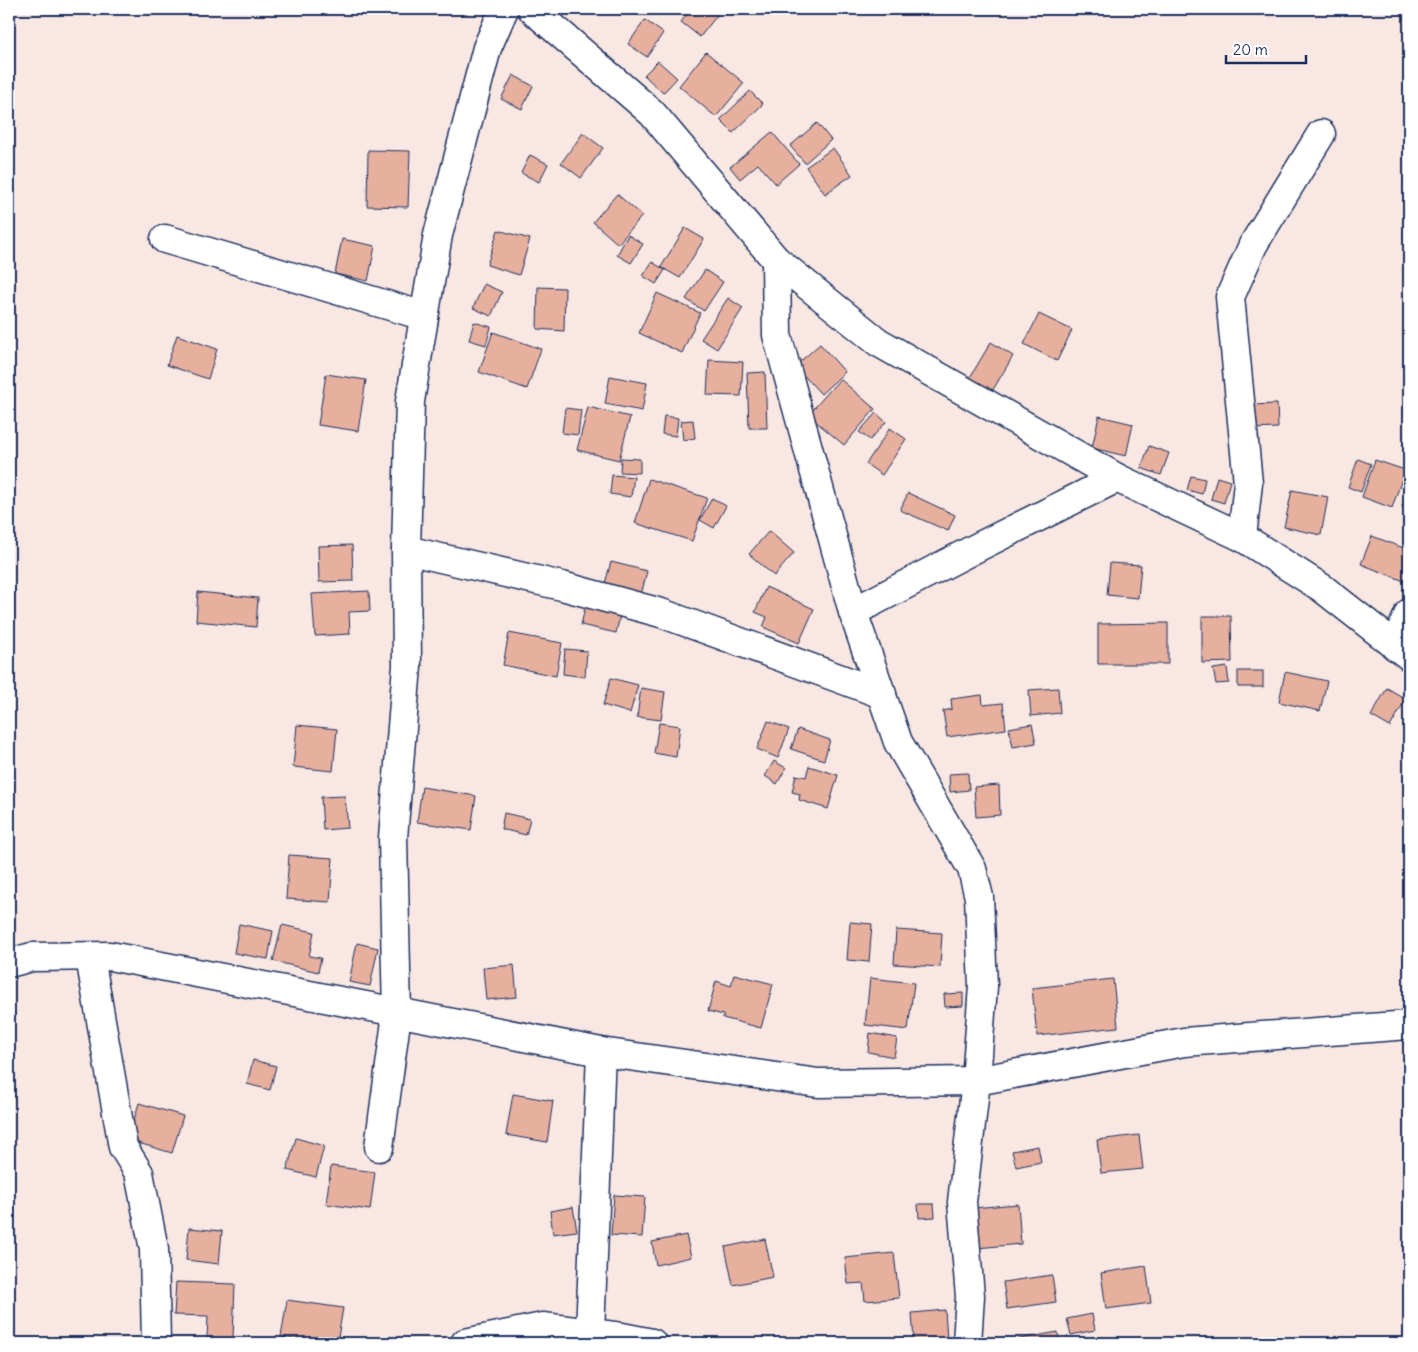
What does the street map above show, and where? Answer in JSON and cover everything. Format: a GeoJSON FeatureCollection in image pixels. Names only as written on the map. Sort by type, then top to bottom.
{"type":"FeatureCollection","features":[{"type":"Feature","properties":{"kind":"street"},"geometry":{"type":"LineString","coordinates":[[379,1147],[397,1014],[394,838],[407,666],[406,550],[410,401],[438,235],[487,48],[504,9]]}},
{"type":"Feature","properties":{"kind":"street"},"geometry":{"type":"LineString","coordinates":[[532,9],[652,113],[776,260],[878,342],[1117,478],[1242,537],[1322,588],[1402,651],[1409,613]]}},
{"type":"Feature","properties":{"kind":"street"},"geometry":{"type":"LineString","coordinates":[[1242,537],[1248,483],[1230,297],[1253,245],[1321,134]]}},
{"type":"Feature","properties":{"kind":"street"},"geometry":{"type":"LineString","coordinates":[[165,239],[424,316]]}},
{"type":"Feature","properties":{"kind":"street"},"geometry":{"type":"LineString","coordinates":[[776,260],[778,335],[854,612],[898,742],[972,869],[979,897],[983,986],[976,1081],[962,1202],[970,1296],[967,1343]]}},
{"type":"Feature","properties":{"kind":"street"},"geometry":{"type":"LineString","coordinates":[[854,612],[978,547],[1117,478]]}},
{"type":"Feature","properties":{"kind":"street"},"geometry":{"type":"LineString","coordinates":[[406,550],[562,586],[661,613],[882,694]]}},
{"type":"Feature","properties":{"kind":"street"},"geometry":{"type":"LineString","coordinates":[[90,956],[123,1147],[139,1173],[154,1249],[156,1343]]}},
{"type":"Feature","properties":{"kind":"street"},"geometry":{"type":"LineString","coordinates":[[9,963],[32,957],[110,956],[397,1014],[601,1052],[818,1083],[976,1081],[1184,1042],[1409,1025]]}},
{"type":"Feature","properties":{"kind":"street"},"geometry":{"type":"LineString","coordinates":[[590,1333],[601,1052]]}},
{"type":"Feature","properties":{"kind":"street"},"geometry":{"type":"LineString","coordinates":[[465,1343],[543,1327],[652,1343]]}},
{"type":"Feature","properties":{"kind":"building"},"geometry":{"type":"Polygon","coordinates":[[[691,9],[711,9],[718,14],[700,37],[681,22],[691,9]]]}},
{"type":"Feature","properties":{"kind":"building"},"geometry":{"type":"Polygon","coordinates":[[[645,20],[663,33],[647,57],[628,44],[645,20]]]}},
{"type":"Feature","properties":{"kind":"building"},"geometry":{"type":"Polygon","coordinates":[[[706,52],[744,83],[716,117],[679,86],[706,52]]]}},
{"type":"Feature","properties":{"kind":"building"},"geometry":{"type":"Polygon","coordinates":[[[658,61],[677,78],[663,93],[644,75],[658,61]]]}},
{"type":"Feature","properties":{"kind":"building"},"geometry":{"type":"Polygon","coordinates":[[[513,75],[533,86],[522,109],[501,99],[513,75]]]}},
{"type":"Feature","properties":{"kind":"building"},"geometry":{"type":"Polygon","coordinates":[[[750,91],[763,104],[733,133],[720,120],[750,91]]]}},
{"type":"Feature","properties":{"kind":"building"},"geometry":{"type":"Polygon","coordinates":[[[817,123],[831,140],[805,163],[790,146],[817,123]]]}},
{"type":"Feature","properties":{"kind":"building"},"geometry":{"type":"Polygon","coordinates":[[[772,132],[799,164],[776,184],[758,164],[740,179],[730,167],[772,132]]]}},
{"type":"Feature","properties":{"kind":"building"},"geometry":{"type":"Polygon","coordinates":[[[583,133],[603,148],[581,178],[561,163],[583,133]]]}},
{"type":"Feature","properties":{"kind":"building"},"geometry":{"type":"Polygon","coordinates":[[[833,148],[852,175],[825,194],[806,167],[833,148]]]}},
{"type":"Feature","properties":{"kind":"building"},"geometry":{"type":"Polygon","coordinates":[[[368,150],[410,151],[408,207],[367,206],[368,150]]]}},
{"type":"Feature","properties":{"kind":"building"},"geometry":{"type":"Polygon","coordinates":[[[530,155],[548,164],[539,182],[521,173],[530,155]]]}},
{"type":"Feature","properties":{"kind":"building"},"geometry":{"type":"Polygon","coordinates":[[[617,194],[642,216],[618,244],[593,222],[617,194]]]}},
{"type":"Feature","properties":{"kind":"building"},"geometry":{"type":"Polygon","coordinates":[[[685,228],[704,239],[680,278],[661,267],[685,228]]]}},
{"type":"Feature","properties":{"kind":"building"},"geometry":{"type":"Polygon","coordinates":[[[498,230],[530,239],[519,275],[487,265],[498,230]]]}},
{"type":"Feature","properties":{"kind":"building"},"geometry":{"type":"Polygon","coordinates":[[[628,235],[643,244],[631,263],[617,255],[628,235]]]}},
{"type":"Feature","properties":{"kind":"building"},"geometry":{"type":"Polygon","coordinates":[[[342,239],[375,246],[368,281],[335,274],[342,239]]]}},
{"type":"Feature","properties":{"kind":"building"},"geometry":{"type":"Polygon","coordinates":[[[652,262],[665,270],[656,284],[643,276],[652,262]]]}},
{"type":"Feature","properties":{"kind":"building"},"geometry":{"type":"Polygon","coordinates":[[[705,270],[723,282],[704,311],[686,299],[705,270]]]}},
{"type":"Feature","properties":{"kind":"building"},"geometry":{"type":"Polygon","coordinates":[[[484,284],[502,292],[491,316],[473,308],[484,284]]]}},
{"type":"Feature","properties":{"kind":"building"},"geometry":{"type":"Polygon","coordinates":[[[538,287],[565,288],[564,331],[537,329],[538,287]]]}},
{"type":"Feature","properties":{"kind":"building"},"geometry":{"type":"Polygon","coordinates":[[[657,293],[700,313],[682,353],[639,333],[657,293]]]}},
{"type":"Feature","properties":{"kind":"building"},"geometry":{"type":"Polygon","coordinates":[[[728,298],[743,308],[717,349],[701,339],[728,298]]]}},
{"type":"Feature","properties":{"kind":"building"},"geometry":{"type":"Polygon","coordinates":[[[1039,314],[1072,330],[1057,361],[1024,344],[1039,314]]]}},
{"type":"Feature","properties":{"kind":"building"},"geometry":{"type":"Polygon","coordinates":[[[474,322],[491,327],[486,345],[469,340],[474,322]]]}},
{"type":"Feature","properties":{"kind":"building"},"geometry":{"type":"Polygon","coordinates":[[[493,332],[541,349],[527,389],[479,372],[493,332]]]}},
{"type":"Feature","properties":{"kind":"building"},"geometry":{"type":"Polygon","coordinates":[[[177,335],[217,349],[208,379],[167,365],[177,335]]]}},
{"type":"Feature","properties":{"kind":"building"},"geometry":{"type":"Polygon","coordinates":[[[991,342],[1013,356],[991,393],[969,379],[991,342]]]}},
{"type":"Feature","properties":{"kind":"building"},"geometry":{"type":"Polygon","coordinates":[[[820,344],[845,372],[821,394],[795,366],[820,344]]]}},
{"type":"Feature","properties":{"kind":"building"},"geometry":{"type":"Polygon","coordinates":[[[709,360],[743,362],[741,396],[707,395],[709,360]]]}},
{"type":"Feature","properties":{"kind":"building"},"geometry":{"type":"Polygon","coordinates":[[[765,372],[767,428],[749,428],[747,373],[765,372]]]}},
{"type":"Feature","properties":{"kind":"building"},"geometry":{"type":"Polygon","coordinates":[[[326,374],[366,380],[358,431],[318,425],[326,374]]]}},
{"type":"Feature","properties":{"kind":"building"},"geometry":{"type":"Polygon","coordinates":[[[610,376],[647,383],[642,411],[605,404],[610,376]]]}},
{"type":"Feature","properties":{"kind":"building"},"geometry":{"type":"Polygon","coordinates":[[[840,379],[875,409],[844,445],[808,415],[840,379]]]}},
{"type":"Feature","properties":{"kind":"building"},"geometry":{"type":"Polygon","coordinates":[[[1277,404],[1278,428],[1250,429],[1249,405],[1277,404]]]}},
{"type":"Feature","properties":{"kind":"building"},"geometry":{"type":"Polygon","coordinates":[[[588,407],[630,417],[619,460],[577,450],[588,407]]]}},
{"type":"Feature","properties":{"kind":"building"},"geometry":{"type":"Polygon","coordinates":[[[565,408],[581,410],[578,435],[562,433],[565,408]]]}},
{"type":"Feature","properties":{"kind":"building"},"geometry":{"type":"Polygon","coordinates":[[[876,413],[886,422],[870,440],[859,432],[876,413]]]}},
{"type":"Feature","properties":{"kind":"building"},"geometry":{"type":"Polygon","coordinates":[[[664,416],[678,418],[676,436],[662,434],[664,416]]]}},
{"type":"Feature","properties":{"kind":"building"},"geometry":{"type":"Polygon","coordinates":[[[1099,416],[1133,424],[1126,456],[1092,448],[1099,416]]]}},
{"type":"Feature","properties":{"kind":"building"},"geometry":{"type":"Polygon","coordinates":[[[693,420],[695,438],[683,440],[681,421],[693,420]]]}},
{"type":"Feature","properties":{"kind":"building"},"geometry":{"type":"Polygon","coordinates":[[[890,428],[906,439],[882,475],[866,464],[890,428]]]}},
{"type":"Feature","properties":{"kind":"building"},"geometry":{"type":"Polygon","coordinates":[[[1149,446],[1169,453],[1161,475],[1141,468],[1149,446]]]}},
{"type":"Feature","properties":{"kind":"building"},"geometry":{"type":"Polygon","coordinates":[[[621,458],[640,459],[640,473],[620,472],[621,458]]]}},
{"type":"Feature","properties":{"kind":"building"},"geometry":{"type":"Polygon","coordinates":[[[1358,459],[1371,464],[1361,492],[1348,487],[1358,459]]]}},
{"type":"Feature","properties":{"kind":"building"},"geometry":{"type":"Polygon","coordinates":[[[1375,460],[1405,470],[1392,508],[1362,497],[1375,460]]]}},
{"type":"Feature","properties":{"kind":"building"},"geometry":{"type":"Polygon","coordinates":[[[612,475],[634,477],[631,497],[610,494],[612,475]]]}},
{"type":"Feature","properties":{"kind":"building"},"geometry":{"type":"Polygon","coordinates":[[[1191,476],[1205,479],[1202,494],[1187,490],[1191,476]]]}},
{"type":"Feature","properties":{"kind":"building"},"geometry":{"type":"Polygon","coordinates":[[[1217,477],[1230,481],[1224,503],[1211,499],[1217,477]]]}},
{"type":"Feature","properties":{"kind":"building"},"geometry":{"type":"Polygon","coordinates":[[[649,479],[707,498],[692,541],[635,523],[649,479]]]}},
{"type":"Feature","properties":{"kind":"building"},"geometry":{"type":"Polygon","coordinates":[[[1409,485],[1409,510],[1402,507],[1409,485]]]}},
{"type":"Feature","properties":{"kind":"building"},"geometry":{"type":"Polygon","coordinates":[[[1292,490],[1328,497],[1321,535],[1284,527],[1292,490]]]}},
{"type":"Feature","properties":{"kind":"building"},"geometry":{"type":"Polygon","coordinates":[[[908,493],[955,515],[948,531],[900,510],[908,493]]]}},
{"type":"Feature","properties":{"kind":"building"},"geometry":{"type":"Polygon","coordinates":[[[712,498],[726,506],[714,528],[700,520],[712,498]]]}},
{"type":"Feature","properties":{"kind":"building"},"geometry":{"type":"Polygon","coordinates":[[[769,531],[794,553],[774,576],[749,554],[769,531]]]}},
{"type":"Feature","properties":{"kind":"building"},"geometry":{"type":"Polygon","coordinates":[[[1372,536],[1409,550],[1409,583],[1361,564],[1372,536]]]}},
{"type":"Feature","properties":{"kind":"building"},"geometry":{"type":"Polygon","coordinates":[[[352,545],[353,581],[319,582],[318,546],[352,545]]]}},
{"type":"Feature","properties":{"kind":"building"},"geometry":{"type":"Polygon","coordinates":[[[611,562],[647,571],[639,603],[602,594],[611,562]]]}},
{"type":"Feature","properties":{"kind":"building"},"geometry":{"type":"Polygon","coordinates":[[[1110,563],[1141,565],[1138,598],[1107,595],[1110,563]]]}},
{"type":"Feature","properties":{"kind":"building"},"geometry":{"type":"Polygon","coordinates":[[[766,587],[814,609],[799,643],[763,627],[767,617],[755,612],[766,587]]]}},
{"type":"Feature","properties":{"kind":"building"},"geometry":{"type":"Polygon","coordinates":[[[369,591],[370,611],[349,612],[350,634],[315,636],[312,594],[369,591]]]}},
{"type":"Feature","properties":{"kind":"building"},"geometry":{"type":"Polygon","coordinates":[[[198,592],[258,598],[256,627],[196,621],[198,592]]]}},
{"type":"Feature","properties":{"kind":"building"},"geometry":{"type":"Polygon","coordinates":[[[587,599],[622,607],[616,633],[581,625],[587,599]]]}},
{"type":"Feature","properties":{"kind":"building"},"geometry":{"type":"Polygon","coordinates":[[[1202,616],[1231,616],[1232,662],[1202,663],[1202,616]]]}},
{"type":"Feature","properties":{"kind":"building"},"geometry":{"type":"Polygon","coordinates":[[[1168,623],[1168,664],[1098,664],[1098,624],[1168,623]]]}},
{"type":"Feature","properties":{"kind":"building"},"geometry":{"type":"Polygon","coordinates":[[[509,633],[562,643],[556,676],[503,665],[509,633]]]}},
{"type":"Feature","properties":{"kind":"building"},"geometry":{"type":"Polygon","coordinates":[[[565,649],[587,651],[585,677],[563,674],[565,649]]]}},
{"type":"Feature","properties":{"kind":"building"},"geometry":{"type":"Polygon","coordinates":[[[1227,667],[1229,683],[1216,684],[1213,669],[1227,667]]]}},
{"type":"Feature","properties":{"kind":"building"},"geometry":{"type":"Polygon","coordinates":[[[1238,671],[1263,671],[1263,687],[1238,687],[1238,671]]]}},
{"type":"Feature","properties":{"kind":"building"},"geometry":{"type":"Polygon","coordinates":[[[1285,672],[1327,681],[1320,711],[1279,702],[1285,672]]]}},
{"type":"Feature","properties":{"kind":"building"},"geometry":{"type":"Polygon","coordinates":[[[611,678],[638,685],[630,713],[603,705],[611,678]]]}},
{"type":"Feature","properties":{"kind":"building"},"geometry":{"type":"Polygon","coordinates":[[[641,688],[665,692],[661,720],[637,717],[641,688]]]}},
{"type":"Feature","properties":{"kind":"building"},"geometry":{"type":"Polygon","coordinates":[[[1058,688],[1060,713],[1031,716],[1029,690],[1058,688]]]}},
{"type":"Feature","properties":{"kind":"building"},"geometry":{"type":"Polygon","coordinates":[[[1387,688],[1406,699],[1390,727],[1371,716],[1387,688]]]}},
{"type":"Feature","properties":{"kind":"building"},"geometry":{"type":"Polygon","coordinates":[[[982,695],[983,705],[1003,703],[1006,729],[947,737],[943,711],[952,709],[951,699],[982,695]]]}},
{"type":"Feature","properties":{"kind":"building"},"geometry":{"type":"Polygon","coordinates":[[[768,721],[789,729],[778,758],[757,749],[768,721]]]}},
{"type":"Feature","properties":{"kind":"building"},"geometry":{"type":"Polygon","coordinates":[[[659,723],[680,726],[676,757],[654,753],[659,723]]]}},
{"type":"Feature","properties":{"kind":"building"},"geometry":{"type":"Polygon","coordinates":[[[1032,724],[1036,743],[1013,747],[1009,728],[1032,724]]]}},
{"type":"Feature","properties":{"kind":"building"},"geometry":{"type":"Polygon","coordinates":[[[297,725],[337,729],[333,771],[293,767],[297,725]]]}},
{"type":"Feature","properties":{"kind":"building"},"geometry":{"type":"Polygon","coordinates":[[[798,729],[830,740],[824,760],[791,749],[798,729]]]}},
{"type":"Feature","properties":{"kind":"building"},"geometry":{"type":"Polygon","coordinates":[[[774,761],[786,768],[777,784],[765,776],[774,761]]]}},
{"type":"Feature","properties":{"kind":"building"},"geometry":{"type":"Polygon","coordinates":[[[809,766],[838,775],[828,809],[799,800],[800,794],[792,792],[796,775],[806,777],[809,766]]]}},
{"type":"Feature","properties":{"kind":"building"},"geometry":{"type":"Polygon","coordinates":[[[968,773],[969,790],[950,792],[949,774],[968,773]]]}},
{"type":"Feature","properties":{"kind":"building"},"geometry":{"type":"Polygon","coordinates":[[[999,785],[1000,815],[976,817],[974,787],[999,785]]]}},
{"type":"Feature","properties":{"kind":"building"},"geometry":{"type":"Polygon","coordinates":[[[422,787],[476,796],[471,830],[417,822],[422,787]]]}},
{"type":"Feature","properties":{"kind":"building"},"geometry":{"type":"Polygon","coordinates":[[[345,796],[348,828],[323,830],[321,797],[345,796]]]}},
{"type":"Feature","properties":{"kind":"building"},"geometry":{"type":"Polygon","coordinates":[[[504,813],[530,819],[526,835],[501,829],[504,813]]]}},
{"type":"Feature","properties":{"kind":"building"},"geometry":{"type":"Polygon","coordinates":[[[289,855],[333,858],[330,902],[286,899],[289,855]]]}},
{"type":"Feature","properties":{"kind":"building"},"geometry":{"type":"Polygon","coordinates":[[[850,922],[872,924],[869,962],[847,960],[850,922]]]}},
{"type":"Feature","properties":{"kind":"building"},"geometry":{"type":"Polygon","coordinates":[[[239,924],[273,931],[268,959],[234,953],[239,924]]]}},
{"type":"Feature","properties":{"kind":"building"},"geometry":{"type":"Polygon","coordinates":[[[282,925],[314,932],[309,956],[321,958],[318,972],[273,961],[282,925]]]}},
{"type":"Feature","properties":{"kind":"building"},"geometry":{"type":"Polygon","coordinates":[[[896,930],[942,933],[940,967],[894,964],[896,930]]]}},
{"type":"Feature","properties":{"kind":"building"},"geometry":{"type":"Polygon","coordinates":[[[357,943],[378,948],[370,986],[349,982],[357,943]]]}},
{"type":"Feature","properties":{"kind":"building"},"geometry":{"type":"Polygon","coordinates":[[[514,965],[517,997],[486,1000],[483,968],[514,965]]]}},
{"type":"Feature","properties":{"kind":"building"},"geometry":{"type":"Polygon","coordinates":[[[734,974],[773,984],[761,1028],[723,1018],[723,1015],[708,1011],[716,981],[731,986],[734,974]]]}},
{"type":"Feature","properties":{"kind":"building"},"geometry":{"type":"Polygon","coordinates":[[[870,978],[914,983],[908,1030],[865,1025],[870,978]]]}},
{"type":"Feature","properties":{"kind":"building"},"geometry":{"type":"Polygon","coordinates":[[[1113,979],[1118,1027],[1037,1036],[1032,988],[1113,979]]]}},
{"type":"Feature","properties":{"kind":"building"},"geometry":{"type":"Polygon","coordinates":[[[963,993],[963,1006],[945,1007],[944,994],[963,993]]]}},
{"type":"Feature","properties":{"kind":"building"},"geometry":{"type":"Polygon","coordinates":[[[870,1033],[897,1038],[894,1057],[868,1052],[870,1033]]]}},
{"type":"Feature","properties":{"kind":"building"},"geometry":{"type":"Polygon","coordinates":[[[253,1060],[276,1066],[270,1090],[247,1084],[253,1060]]]}},
{"type":"Feature","properties":{"kind":"building"},"geometry":{"type":"Polygon","coordinates":[[[513,1094],[553,1101],[547,1142],[506,1135],[513,1094]]]}},
{"type":"Feature","properties":{"kind":"building"},"geometry":{"type":"Polygon","coordinates":[[[139,1103],[183,1116],[172,1153],[128,1140],[139,1103]]]}},
{"type":"Feature","properties":{"kind":"building"},"geometry":{"type":"Polygon","coordinates":[[[1139,1135],[1143,1169],[1101,1173],[1097,1140],[1139,1135]]]}},
{"type":"Feature","properties":{"kind":"building"},"geometry":{"type":"Polygon","coordinates":[[[296,1138],[324,1146],[316,1177],[287,1170],[296,1138]]]}},
{"type":"Feature","properties":{"kind":"building"},"geometry":{"type":"Polygon","coordinates":[[[1038,1146],[1041,1162],[1016,1167],[1012,1151],[1038,1146]]]}},
{"type":"Feature","properties":{"kind":"building"},"geometry":{"type":"Polygon","coordinates":[[[331,1166],[375,1172],[370,1210],[326,1204],[331,1166]]]}},
{"type":"Feature","properties":{"kind":"building"},"geometry":{"type":"Polygon","coordinates":[[[614,1195],[645,1197],[642,1237],[611,1235],[614,1195]]]}},
{"type":"Feature","properties":{"kind":"building"},"geometry":{"type":"Polygon","coordinates":[[[918,1204],[934,1204],[935,1217],[919,1218],[918,1204]]]}},
{"type":"Feature","properties":{"kind":"building"},"geometry":{"type":"Polygon","coordinates":[[[1018,1204],[1021,1244],[976,1248],[973,1208],[1018,1204]]]}},
{"type":"Feature","properties":{"kind":"building"},"geometry":{"type":"Polygon","coordinates":[[[573,1207],[577,1231],[553,1234],[550,1211],[573,1207]]]}},
{"type":"Feature","properties":{"kind":"building"},"geometry":{"type":"Polygon","coordinates":[[[189,1228],[222,1231],[219,1264],[186,1260],[189,1228]]]}},
{"type":"Feature","properties":{"kind":"building"},"geometry":{"type":"Polygon","coordinates":[[[686,1235],[691,1257],[656,1265],[652,1242],[686,1235]]]}},
{"type":"Feature","properties":{"kind":"building"},"geometry":{"type":"Polygon","coordinates":[[[765,1239],[773,1277],[733,1285],[725,1247],[765,1239]]]}},
{"type":"Feature","properties":{"kind":"building"},"geometry":{"type":"Polygon","coordinates":[[[894,1253],[899,1298],[865,1301],[863,1283],[848,1284],[845,1258],[894,1253]]]}},
{"type":"Feature","properties":{"kind":"building"},"geometry":{"type":"Polygon","coordinates":[[[1146,1266],[1151,1303],[1106,1309],[1101,1273],[1146,1266]]]}},
{"type":"Feature","properties":{"kind":"building"},"geometry":{"type":"Polygon","coordinates":[[[1052,1275],[1056,1302],[1007,1309],[1003,1282],[1052,1275]]]}},
{"type":"Feature","properties":{"kind":"building"},"geometry":{"type":"Polygon","coordinates":[[[176,1282],[235,1284],[233,1338],[207,1338],[208,1316],[174,1315],[176,1282]]]}},
{"type":"Feature","properties":{"kind":"building"},"geometry":{"type":"Polygon","coordinates":[[[287,1300],[343,1308],[337,1343],[319,1343],[281,1337],[287,1300]]]}},
{"type":"Feature","properties":{"kind":"building"},"geometry":{"type":"Polygon","coordinates":[[[945,1310],[947,1339],[914,1342],[912,1313],[945,1310]]]}},
{"type":"Feature","properties":{"kind":"building"},"geometry":{"type":"Polygon","coordinates":[[[1092,1314],[1095,1330],[1071,1335],[1067,1319],[1092,1314]]]}},
{"type":"Feature","properties":{"kind":"building"},"geometry":{"type":"Polygon","coordinates":[[[1058,1332],[1059,1343],[1014,1343],[1014,1340],[1058,1332]]]}}]}
